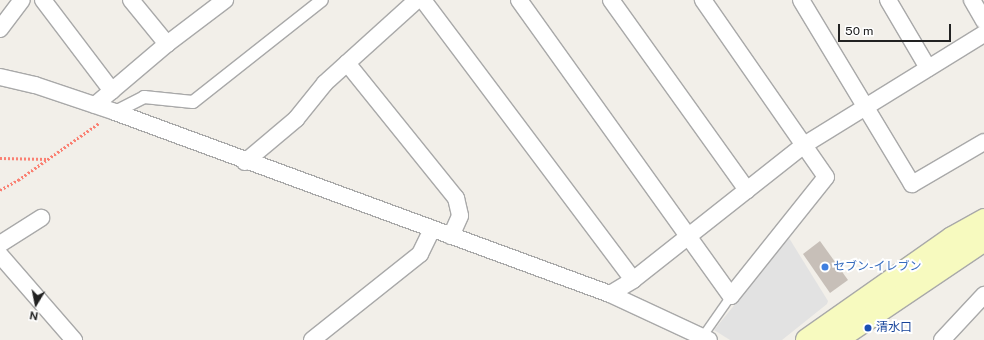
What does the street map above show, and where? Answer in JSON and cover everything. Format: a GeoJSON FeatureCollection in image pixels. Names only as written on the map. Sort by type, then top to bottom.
{"type":"FeatureCollection","features":[{"type":"Feature","properties":{"kind":"main road"},"geometry":{"type":"LineString","coordinates":[[807,340],[952,238],[984,220]]}},
{"type":"Feature","properties":{"kind":"main road"},"geometry":{"type":"LineString","coordinates":[[836,340],[984,240]]}},
{"type":"Feature","properties":{"kind":"street"},"geometry":{"type":"LineString","coordinates":[[0,29],[22,0]]}},
{"type":"Feature","properties":{"kind":"street"},"geometry":{"type":"LineString","coordinates":[[43,0],[112,91]]}},
{"type":"Feature","properties":{"kind":"street"},"geometry":{"type":"LineString","coordinates":[[131,0],[167,44]]}},
{"type":"Feature","properties":{"kind":"street"},"geometry":{"type":"LineString","coordinates":[[95,106],[167,44],[225,0]]}},
{"type":"Feature","properties":{"kind":"street"},"geometry":{"type":"LineString","coordinates":[[115,112],[144,97],[193,102],[322,0]]}},
{"type":"Feature","properties":{"kind":"street"},"geometry":{"type":"LineString","coordinates":[[245,162],[296,119],[325,83],[417,0]]}},
{"type":"Feature","properties":{"kind":"street"},"geometry":{"type":"LineString","coordinates":[[423,0],[633,280]]}},
{"type":"Feature","properties":{"kind":"street"},"geometry":{"type":"LineString","coordinates":[[520,0],[731,296],[826,177],[703,0]]}},
{"type":"Feature","properties":{"kind":"street"},"geometry":{"type":"LineString","coordinates":[[611,0],[746,190]]}},
{"type":"Feature","properties":{"kind":"street"},"geometry":{"type":"LineString","coordinates":[[801,0],[912,184],[984,142]]}},
{"type":"Feature","properties":{"kind":"street"},"geometry":{"type":"LineString","coordinates":[[888,0],[928,68]]}},
{"type":"Feature","properties":{"kind":"street"},"geometry":{"type":"LineString","coordinates":[[972,0],[984,21]]}},
{"type":"Feature","properties":{"kind":"street"},"geometry":{"type":"LineString","coordinates":[[610,294],[633,280],[804,145],[984,34]]}},
{"type":"Feature","properties":{"kind":"street"},"geometry":{"type":"LineString","coordinates":[[347,63],[456,198],[460,216],[451,236]]}},
{"type":"Feature","properties":{"kind":"street"},"geometry":{"type":"LineString","coordinates":[[0,77],[35,85],[115,112],[245,162],[610,294],[706,338]]}},
{"type":"Feature","properties":{"kind":"street"},"geometry":{"type":"LineString","coordinates":[[0,244],[41,218]]}},
{"type":"Feature","properties":{"kind":"street"},"geometry":{"type":"LineString","coordinates":[[312,340],[420,254],[432,229]]}},
{"type":"Feature","properties":{"kind":"street"},"geometry":{"type":"LineString","coordinates":[[0,255],[74,340]]}},
{"type":"Feature","properties":{"kind":"street"},"geometry":{"type":"LineString","coordinates":[[942,340],[984,295]]}},
{"type":"Feature","properties":{"kind":"lane"},"geometry":{"type":"LineString","coordinates":[[706,338],[731,296]]}},
{"type":"Feature","properties":{"kind":"path"},"geometry":{"type":"LineString","coordinates":[[0,190],[49,159],[115,112]]}},
{"type":"Feature","properties":{"kind":"path"},"geometry":{"type":"LineString","coordinates":[[0,158],[49,159]]}},
{"type":"Feature","properties":{"kind":"shaded area"},"geometry":{"type":"Polygon","coordinates":[[[789,238],[828,301],[827,304],[782,340],[730,340],[714,330],[789,238]]]}},
{"type":"Feature","properties":{"kind":"building","name":"セブン-イレブン"},"geometry":{"type":"Polygon","coordinates":[[[820,241],[848,280],[830,293],[803,254],[820,241]]]}},
{"type":"Feature","properties":{"kind":"place","name":"セブン-イレブン"},"geometry":{"type":"Point","coordinates":[825,267]}},
{"type":"Feature","properties":{"kind":"place","name":"清水口"},"geometry":{"type":"Point","coordinates":[868,328]}}]}
